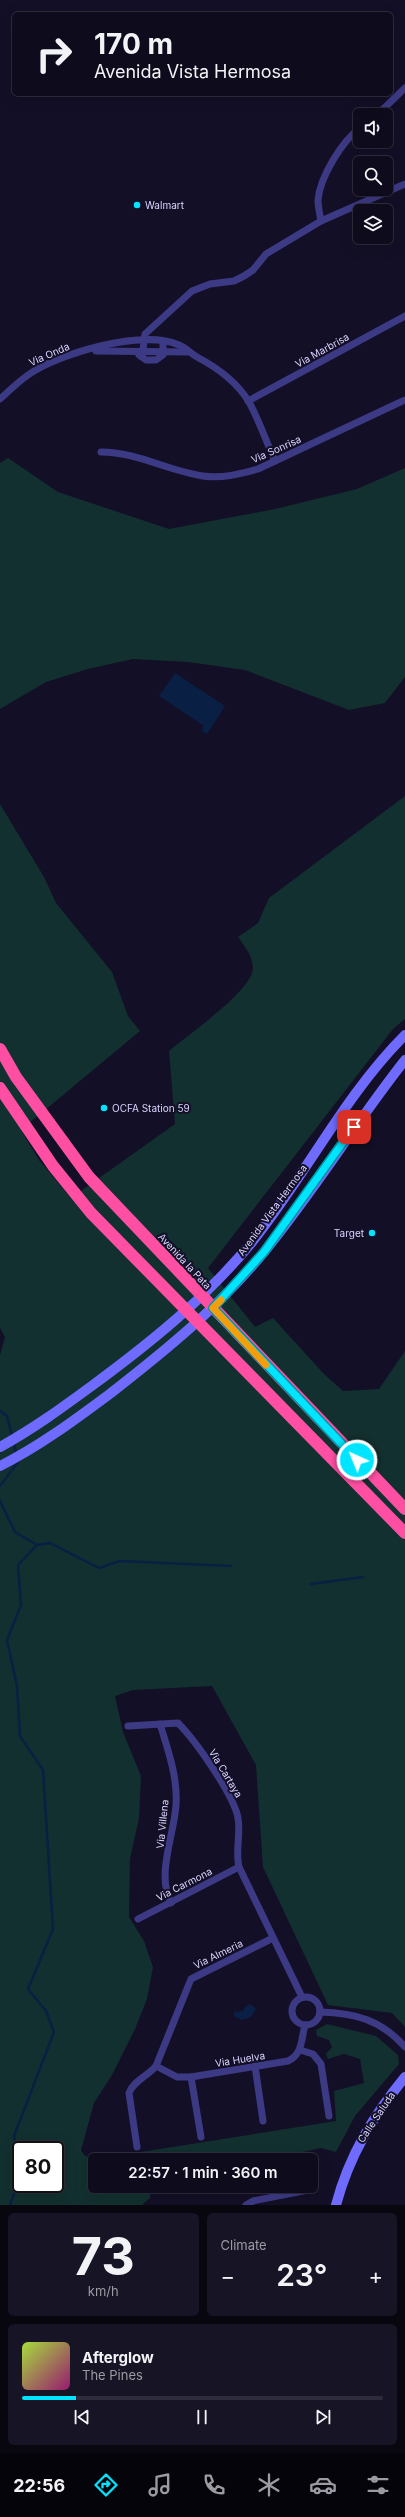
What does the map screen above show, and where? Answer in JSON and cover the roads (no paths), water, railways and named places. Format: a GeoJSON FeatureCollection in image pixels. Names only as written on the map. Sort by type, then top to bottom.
{"type":"FeatureCollection","features":[{"type":"Feature","properties":{"kind":"highway","name":"Avenida la Pata"},"geometry":{"type":"LineString","coordinates":[[0,1049],[16,1077],[89,1177],[405,1509]]}},
{"type":"Feature","properties":{"kind":"highway"},"geometry":{"type":"LineString","coordinates":[[0,1088],[64,1180],[115,1238],[405,1533]]}},
{"type":"Feature","properties":{"kind":"main road","name":"Avenida Vista Hermosa"},"geometry":{"type":"LineString","coordinates":[[0,1447],[84,1391],[127,1360],[202,1296],[252,1241],[360,1088],[405,1035]]}},
{"type":"Feature","properties":{"kind":"main road","name":"Avenida Vista Hermosa"},"geometry":{"type":"LineString","coordinates":[[0,1466],[40,1443],[94,1406],[197,1323],[213,1308],[264,1252],[405,1060]]}},
{"type":"Feature","properties":{"kind":"main road","name":"Calle Saluda"},"geometry":{"type":"LineString","coordinates":[[336,2205],[359,2142],[384,2102],[405,2077]]}},
{"type":"Feature","properties":{"kind":"street"},"geometry":{"type":"LineString","coordinates":[[384,108],[405,88]]}},
{"type":"Feature","properties":{"kind":"street"},"geometry":{"type":"LineString","coordinates":[[322,221],[318,201],[324,177],[349,136],[353,133]]}},
{"type":"Feature","properties":{"kind":"street"},"geometry":{"type":"LineString","coordinates":[[142,354],[145,334],[192,291],[210,284],[234,281],[244,276],[253,270],[266,254],[322,221],[405,184]]}},
{"type":"Feature","properties":{"kind":"street","name":"Via Marbrisa"},"geometry":{"type":"LineString","coordinates":[[248,402],[405,316]]}},
{"type":"Feature","properties":{"kind":"street","name":"Via Onda"},"geometry":{"type":"LineString","coordinates":[[0,399],[28,375],[44,366],[72,354],[144,340],[163,341],[181,345],[188,352],[216,368],[230,380],[248,402],[275,461]]}},
{"type":"Feature","properties":{"kind":"street"},"geometry":{"type":"LineString","coordinates":[[163,341],[163,352]]}},
{"type":"Feature","properties":{"kind":"street","name":"Via Onda"},"geometry":{"type":"LineString","coordinates":[[92,350],[101,352],[128,350],[142,354],[188,352]]}},
{"type":"Feature","properties":{"kind":"street","name":"Via Sonrisa"},"geometry":{"type":"LineString","coordinates":[[101,452],[122,452],[204,476],[235,475],[258,469],[405,400]]}},
{"type":"Feature","properties":{"kind":"street","name":"Via Cartaya"},"geometry":{"type":"LineString","coordinates":[[128,1726],[178,1722],[187,1732],[234,1806],[238,1820],[236,1854],[239,1868],[302,1997]]}},
{"type":"Feature","properties":{"kind":"street","name":"Via Villena"},"geometry":{"type":"LineString","coordinates":[[160,1724],[172,1762],[176,1804],[165,1881],[166,1894],[171,1903]]}},
{"type":"Feature","properties":{"kind":"street","name":"Via Carmona"},"geometry":{"type":"LineString","coordinates":[[138,1919],[239,1868]]}},
{"type":"Feature","properties":{"kind":"street","name":"Via Almeria"},"geometry":{"type":"LineString","coordinates":[[156,2066],[193,1977],[273,1938]]}},
{"type":"Feature","properties":{"kind":"street"},"geometry":{"type":"LineString","coordinates":[[302,1997],[315,2000],[319,2005],[320,2012],[317,2019],[305,2025],[298,2022],[293,2016],[292,2008],[295,2002],[302,1997]]}},
{"type":"Feature","properties":{"kind":"street"},"geometry":{"type":"LineString","coordinates":[[320,2012],[339,2013],[378,2022],[405,2047]]}},
{"type":"Feature","properties":{"kind":"street"},"geometry":{"type":"LineString","coordinates":[[305,2025],[300,2050],[312,2054],[321,2064],[329,2116]]}},
{"type":"Feature","properties":{"kind":"street","name":"Via Huelva"},"geometry":{"type":"LineString","coordinates":[[156,2066],[177,2077],[191,2077],[288,2061],[294,2058],[300,2050]]}},
{"type":"Feature","properties":{"kind":"street"},"geometry":{"type":"LineString","coordinates":[[136,2147],[129,2093],[131,2087],[150,2074],[156,2066]]}},
{"type":"Feature","properties":{"kind":"street"},"geometry":{"type":"LineString","coordinates":[[254,2066],[263,2121]]}},
{"type":"Feature","properties":{"kind":"street"},"geometry":{"type":"LineString","coordinates":[[191,2077],[201,2137]]}},
{"type":"Feature","properties":{"kind":"street"},"geometry":{"type":"LineString","coordinates":[[246,2205],[253,2201],[293,2193]]}},
{"type":"Feature","properties":{"kind":"water"},"geometry":{"type":"Polygon","coordinates":[[[175,673],[225,706],[207,734],[201,731],[204,726],[159,696],[175,673]]]}},
{"type":"Feature","properties":{"kind":"water"},"geometry":{"type":"Polygon","coordinates":[[[250,2004],[256,2009],[251,2017],[242,2020],[234,2016],[234,2012],[243,2011],[245,2007],[250,2004]]]}},
{"type":"Feature","properties":{"kind":"waterway"},"geometry":{"type":"LineString","coordinates":[[0,1411],[7,1416],[12,1436]]}},
{"type":"Feature","properties":{"kind":"waterway"},"geometry":{"type":"LineString","coordinates":[[14,1443],[16,1454]]}},
{"type":"Feature","properties":{"kind":"waterway"},"geometry":{"type":"LineString","coordinates":[[0,1486],[18,1462],[17,1459]]}},
{"type":"Feature","properties":{"kind":"waterway"},"geometry":{"type":"LineString","coordinates":[[0,1501],[15,1532],[37,1545],[18,1565],[21,1605],[7,1640],[17,1686],[20,1736],[43,1770],[53,1929],[28,1989],[46,2011],[54,2032],[14,2136],[15,2141]]}},
{"type":"Feature","properties":{"kind":"waterway"},"geometry":{"type":"LineString","coordinates":[[37,1545],[50,1543],[99,1568],[120,1561],[231,1566]]}},
{"type":"Feature","properties":{"kind":"waterway"},"geometry":{"type":"LineString","coordinates":[[311,1584],[363,1577]]}},
{"type":"Feature","properties":{"kind":"waterway"},"geometry":{"type":"LineString","coordinates":[[10,2205],[14,2193]]}},
{"type":"Feature","properties":{"kind":"place","name":"Walmart"},"geometry":{"type":"Point","coordinates":[137,205]}},
{"type":"Feature","properties":{"kind":"place","name":"OCFA Station 59"},"geometry":{"type":"Point","coordinates":[104,1108]}},
{"type":"Feature","properties":{"kind":"place","name":"Target"},"geometry":{"type":"Point","coordinates":[372,1233]}}]}
